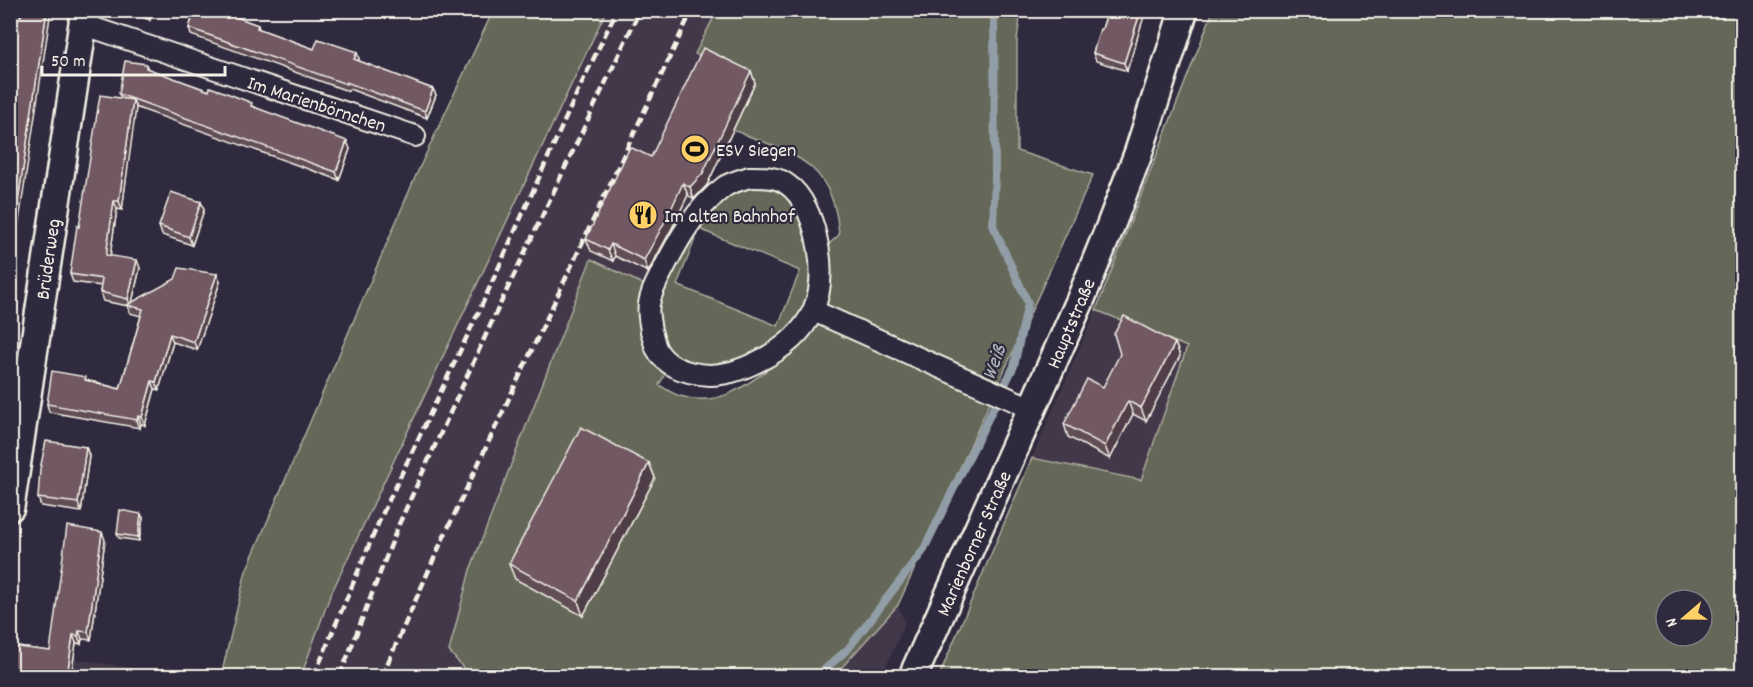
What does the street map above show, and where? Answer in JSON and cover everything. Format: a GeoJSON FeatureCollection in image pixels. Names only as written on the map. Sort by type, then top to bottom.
{"type":"FeatureCollection","features":[{"type":"Feature","properties":{"kind":"main road","name":"Hauptstraße"},"geometry":{"type":"LineString","coordinates":[[1022,404],[1080,301],[1137,154],[1184,10]]}},
{"type":"Feature","properties":{"kind":"main road","name":"Brüderweg"},"geometry":{"type":"LineString","coordinates":[[10,507],[83,17]]}},
{"type":"Feature","properties":{"kind":"main road","name":"Marienborner Straße"},"geometry":{"type":"LineString","coordinates":[[913,676],[1022,404]]}},
{"type":"Feature","properties":{"kind":"street","name":"Im Marienbörnchen"},"geometry":{"type":"LineString","coordinates":[[83,17],[415,136]]}},
{"type":"Feature","properties":{"kind":"street"},"geometry":{"type":"LineString","coordinates":[[749,177],[772,177],[788,184],[800,197],[813,226],[820,252],[820,290],[814,310],[797,336],[769,356],[744,368],[717,375],[693,374],[670,365],[656,348],[648,306],[653,289],[682,233],[711,199],[725,186],[749,177]]}},
{"type":"Feature","properties":{"kind":"street"},"geometry":{"type":"LineString","coordinates":[[814,310],[1022,404]]}},
{"type":"Feature","properties":{"kind":"shaded area"},"geometry":{"type":"Polygon","coordinates":[[[606,11],[717,11],[695,54],[755,83],[659,290],[591,260],[470,570],[449,650],[470,676],[301,676],[330,596],[606,11]]]}},
{"type":"Feature","properties":{"kind":"shaded area"},"geometry":{"type":"Polygon","coordinates":[[[1096,310],[1187,347],[1141,481],[1032,458],[1096,310]]]}},
{"type":"Feature","properties":{"kind":"shaded area"},"geometry":{"type":"Polygon","coordinates":[[[898,605],[905,623],[882,676],[834,676],[898,605]]]}},
{"type":"Feature","properties":{"kind":"shaded area"},"geometry":{"type":"Polygon","coordinates":[[[10,649],[164,673],[163,676],[11,676],[10,649]]]}},
{"type":"Feature","properties":{"kind":"green space"},"geometry":{"type":"Polygon","coordinates":[[[493,11],[606,11],[330,596],[301,676],[221,676],[246,571],[417,173],[493,11]]]}},
{"type":"Feature","properties":{"kind":"green space"},"geometry":{"type":"Polygon","coordinates":[[[717,11],[1021,11],[1017,40],[1017,151],[1093,175],[898,605],[834,676],[470,676],[449,651],[470,570],[591,259],[653,289],[725,186],[788,184],[820,252],[839,235],[829,191],[807,164],[792,154],[733,130],[755,83],[695,54],[717,11]],[[699,229],[677,285],[778,326],[800,271],[699,229]],[[769,357],[744,368],[670,365],[659,385],[677,395],[694,399],[719,397],[742,387],[774,365],[769,357]]]}},
{"type":"Feature","properties":{"kind":"green space"},"geometry":{"type":"Polygon","coordinates":[[[1213,11],[1742,11],[1742,676],[939,676],[1032,458],[1141,480],[1187,347],[1096,310],[1213,11]]]}},
{"type":"Feature","properties":{"kind":"building"},"geometry":{"type":"Polygon","coordinates":[[[22,10],[47,10],[10,254],[10,45],[16,15],[21,16],[22,10]]]}},
{"type":"Feature","properties":{"kind":"building"},"geometry":{"type":"Polygon","coordinates":[[[195,10],[226,10],[225,13],[258,25],[257,28],[314,49],[318,39],[357,52],[354,59],[433,89],[425,111],[189,28],[195,10]]]}},
{"type":"Feature","properties":{"kind":"building"},"geometry":{"type":"Polygon","coordinates":[[[1108,10],[1141,10],[1124,63],[1093,53],[1108,10]]]}},
{"type":"Feature","properties":{"kind":"building"},"geometry":{"type":"Polygon","coordinates":[[[703,48],[751,71],[703,173],[690,187],[683,183],[644,260],[611,244],[608,250],[586,239],[630,147],[651,157],[703,48]]]}},
{"type":"Feature","properties":{"kind":"building"},"geometry":{"type":"Polygon","coordinates":[[[125,61],[146,64],[146,68],[209,91],[210,87],[224,92],[252,103],[251,106],[347,141],[336,172],[119,94],[125,61]]]}},
{"type":"Feature","properties":{"kind":"building"},"geometry":{"type":"Polygon","coordinates":[[[100,95],[133,100],[119,201],[114,201],[106,255],[137,260],[128,299],[100,292],[102,279],[70,274],[100,95]]]}},
{"type":"Feature","properties":{"kind":"building"},"geometry":{"type":"Polygon","coordinates":[[[171,192],[201,202],[189,237],[159,226],[171,192]]]}},
{"type":"Feature","properties":{"kind":"building"},"geometry":{"type":"Polygon","coordinates":[[[179,268],[217,274],[194,342],[170,334],[156,382],[152,381],[142,417],[138,416],[137,420],[47,404],[52,371],[86,377],[85,380],[120,389],[143,309],[127,305],[175,279],[179,268]]]}},
{"type":"Feature","properties":{"kind":"building"},"geometry":{"type":"Polygon","coordinates":[[[1124,316],[1175,343],[1141,408],[1128,401],[1105,446],[1064,424],[1087,379],[1103,387],[1120,354],[1114,334],[1124,316]]]}},
{"type":"Feature","properties":{"kind":"building"},"geometry":{"type":"Polygon","coordinates":[[[581,427],[649,463],[578,601],[509,564],[581,427]]]}},
{"type":"Feature","properties":{"kind":"building"},"geometry":{"type":"Polygon","coordinates":[[[46,441],[86,447],[78,503],[38,498],[40,469],[46,441]]]}},
{"type":"Feature","properties":{"kind":"building"},"geometry":{"type":"Polygon","coordinates":[[[120,510],[141,514],[138,537],[117,534],[120,510]]]}},
{"type":"Feature","properties":{"kind":"building"},"geometry":{"type":"Polygon","coordinates":[[[67,526],[102,532],[88,632],[79,631],[78,636],[73,635],[67,676],[38,676],[38,674],[10,671],[10,646],[50,651],[67,526]]]}},
{"type":"Feature","properties":{"kind":"waterway","name":"Weiß"},"geometry":{"type":"LineString","coordinates":[[817,676],[848,649],[923,551],[1014,366],[1028,303],[993,226],[994,10]]}},
{"type":"Feature","properties":{"kind":"railway"},"geometry":{"type":"LineString","coordinates":[[314,676],[381,517],[480,309],[617,10]]}},
{"type":"Feature","properties":{"kind":"railway"},"geometry":{"type":"LineString","coordinates":[[340,676],[399,524],[495,315],[640,10]]}},
{"type":"Feature","properties":{"kind":"railway"},"geometry":{"type":"LineString","coordinates":[[382,676],[440,545],[692,10]]}},
{"type":"Feature","properties":{"kind":"place","name":"ESV Siegen"},"geometry":{"type":"Point","coordinates":[695,149]}},
{"type":"Feature","properties":{"kind":"place","name":"Im alten Bahnhof"},"geometry":{"type":"Point","coordinates":[643,215]}}]}
